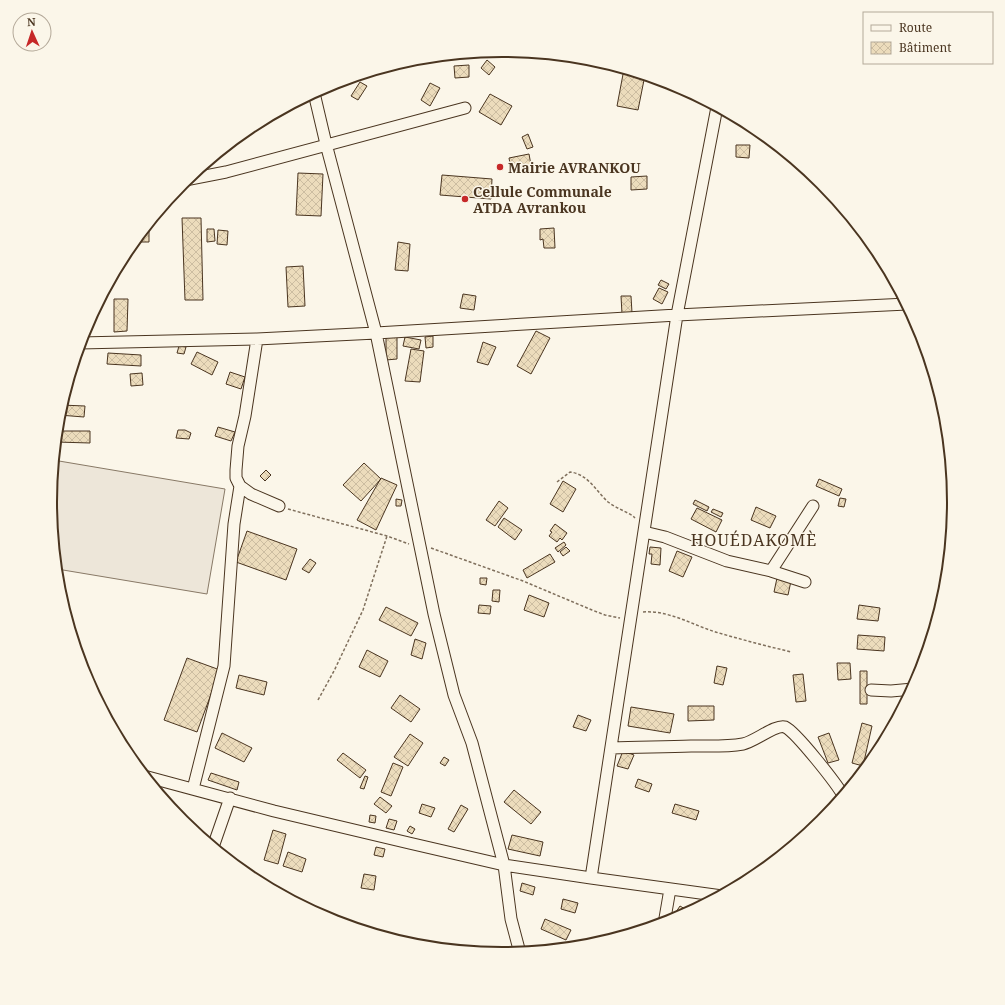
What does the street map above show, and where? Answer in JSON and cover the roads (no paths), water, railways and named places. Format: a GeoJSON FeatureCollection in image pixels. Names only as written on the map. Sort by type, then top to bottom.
{"type":"FeatureCollection","features":[{"type":"Feature","properties":{"kind":"street"},"geometry":{"type":"LineString","coordinates":[[315,98],[376,333],[434,614],[454,695],[472,743],[504,865],[511,919],[519,947]]}},
{"type":"Feature","properties":{"kind":"street"},"geometry":{"type":"LineString","coordinates":[[204,172],[226,172],[465,108]]}},
{"type":"Feature","properties":{"kind":"street"},"geometry":{"type":"LineString","coordinates":[[591,878],[677,315],[716,112]]}},
{"type":"Feature","properties":{"kind":"street"},"geometry":{"type":"LineString","coordinates":[[87,343],[257,339],[677,315],[902,304]]}},
{"type":"Feature","properties":{"kind":"street"},"geometry":{"type":"LineString","coordinates":[[257,339],[238,452],[236,478],[240,486],[251,494],[279,506]]}},
{"type":"Feature","properties":{"kind":"street"},"geometry":{"type":"LineString","coordinates":[[193,789],[224,666],[234,524],[240,486]]}},
{"type":"Feature","properties":{"kind":"street"},"geometry":{"type":"LineString","coordinates":[[772,571],[813,506]]}},
{"type":"Feature","properties":{"kind":"street"},"geometry":{"type":"LineString","coordinates":[[644,532],[665,537],[727,561],[772,571],[805,582]]}},
{"type":"Feature","properties":{"kind":"street"},"geometry":{"type":"LineString","coordinates":[[871,690],[891,691],[907,690]]}},
{"type":"Feature","properties":{"kind":"street"},"geometry":{"type":"LineString","coordinates":[[612,748],[744,744],[765,735],[778,726],[785,727],[799,739],[841,791]]}},
{"type":"Feature","properties":{"kind":"street"},"geometry":{"type":"LineString","coordinates":[[153,778],[281,812],[504,865],[713,895]]}},
{"type":"Feature","properties":{"kind":"street"},"geometry":{"type":"LineString","coordinates":[[215,842],[230,798]]}},
{"type":"Feature","properties":{"kind":"street"},"geometry":{"type":"LineString","coordinates":[[665,917],[670,889]]}},
{"type":"Feature","properties":{"kind":"place","name":"Mairie AVRANKOU"},"geometry":{"type":"Point","coordinates":[500,167]}},
{"type":"Feature","properties":{"kind":"place","name":"Cellule Communale ATDA Avrankou"},"geometry":{"type":"Point","coordinates":[465,199]}},
{"type":"Feature","properties":{"kind":"district","name":"HOUÉDAKOMÈ"},"geometry":{"type":"Point","coordinates":[754,540]}}]}
